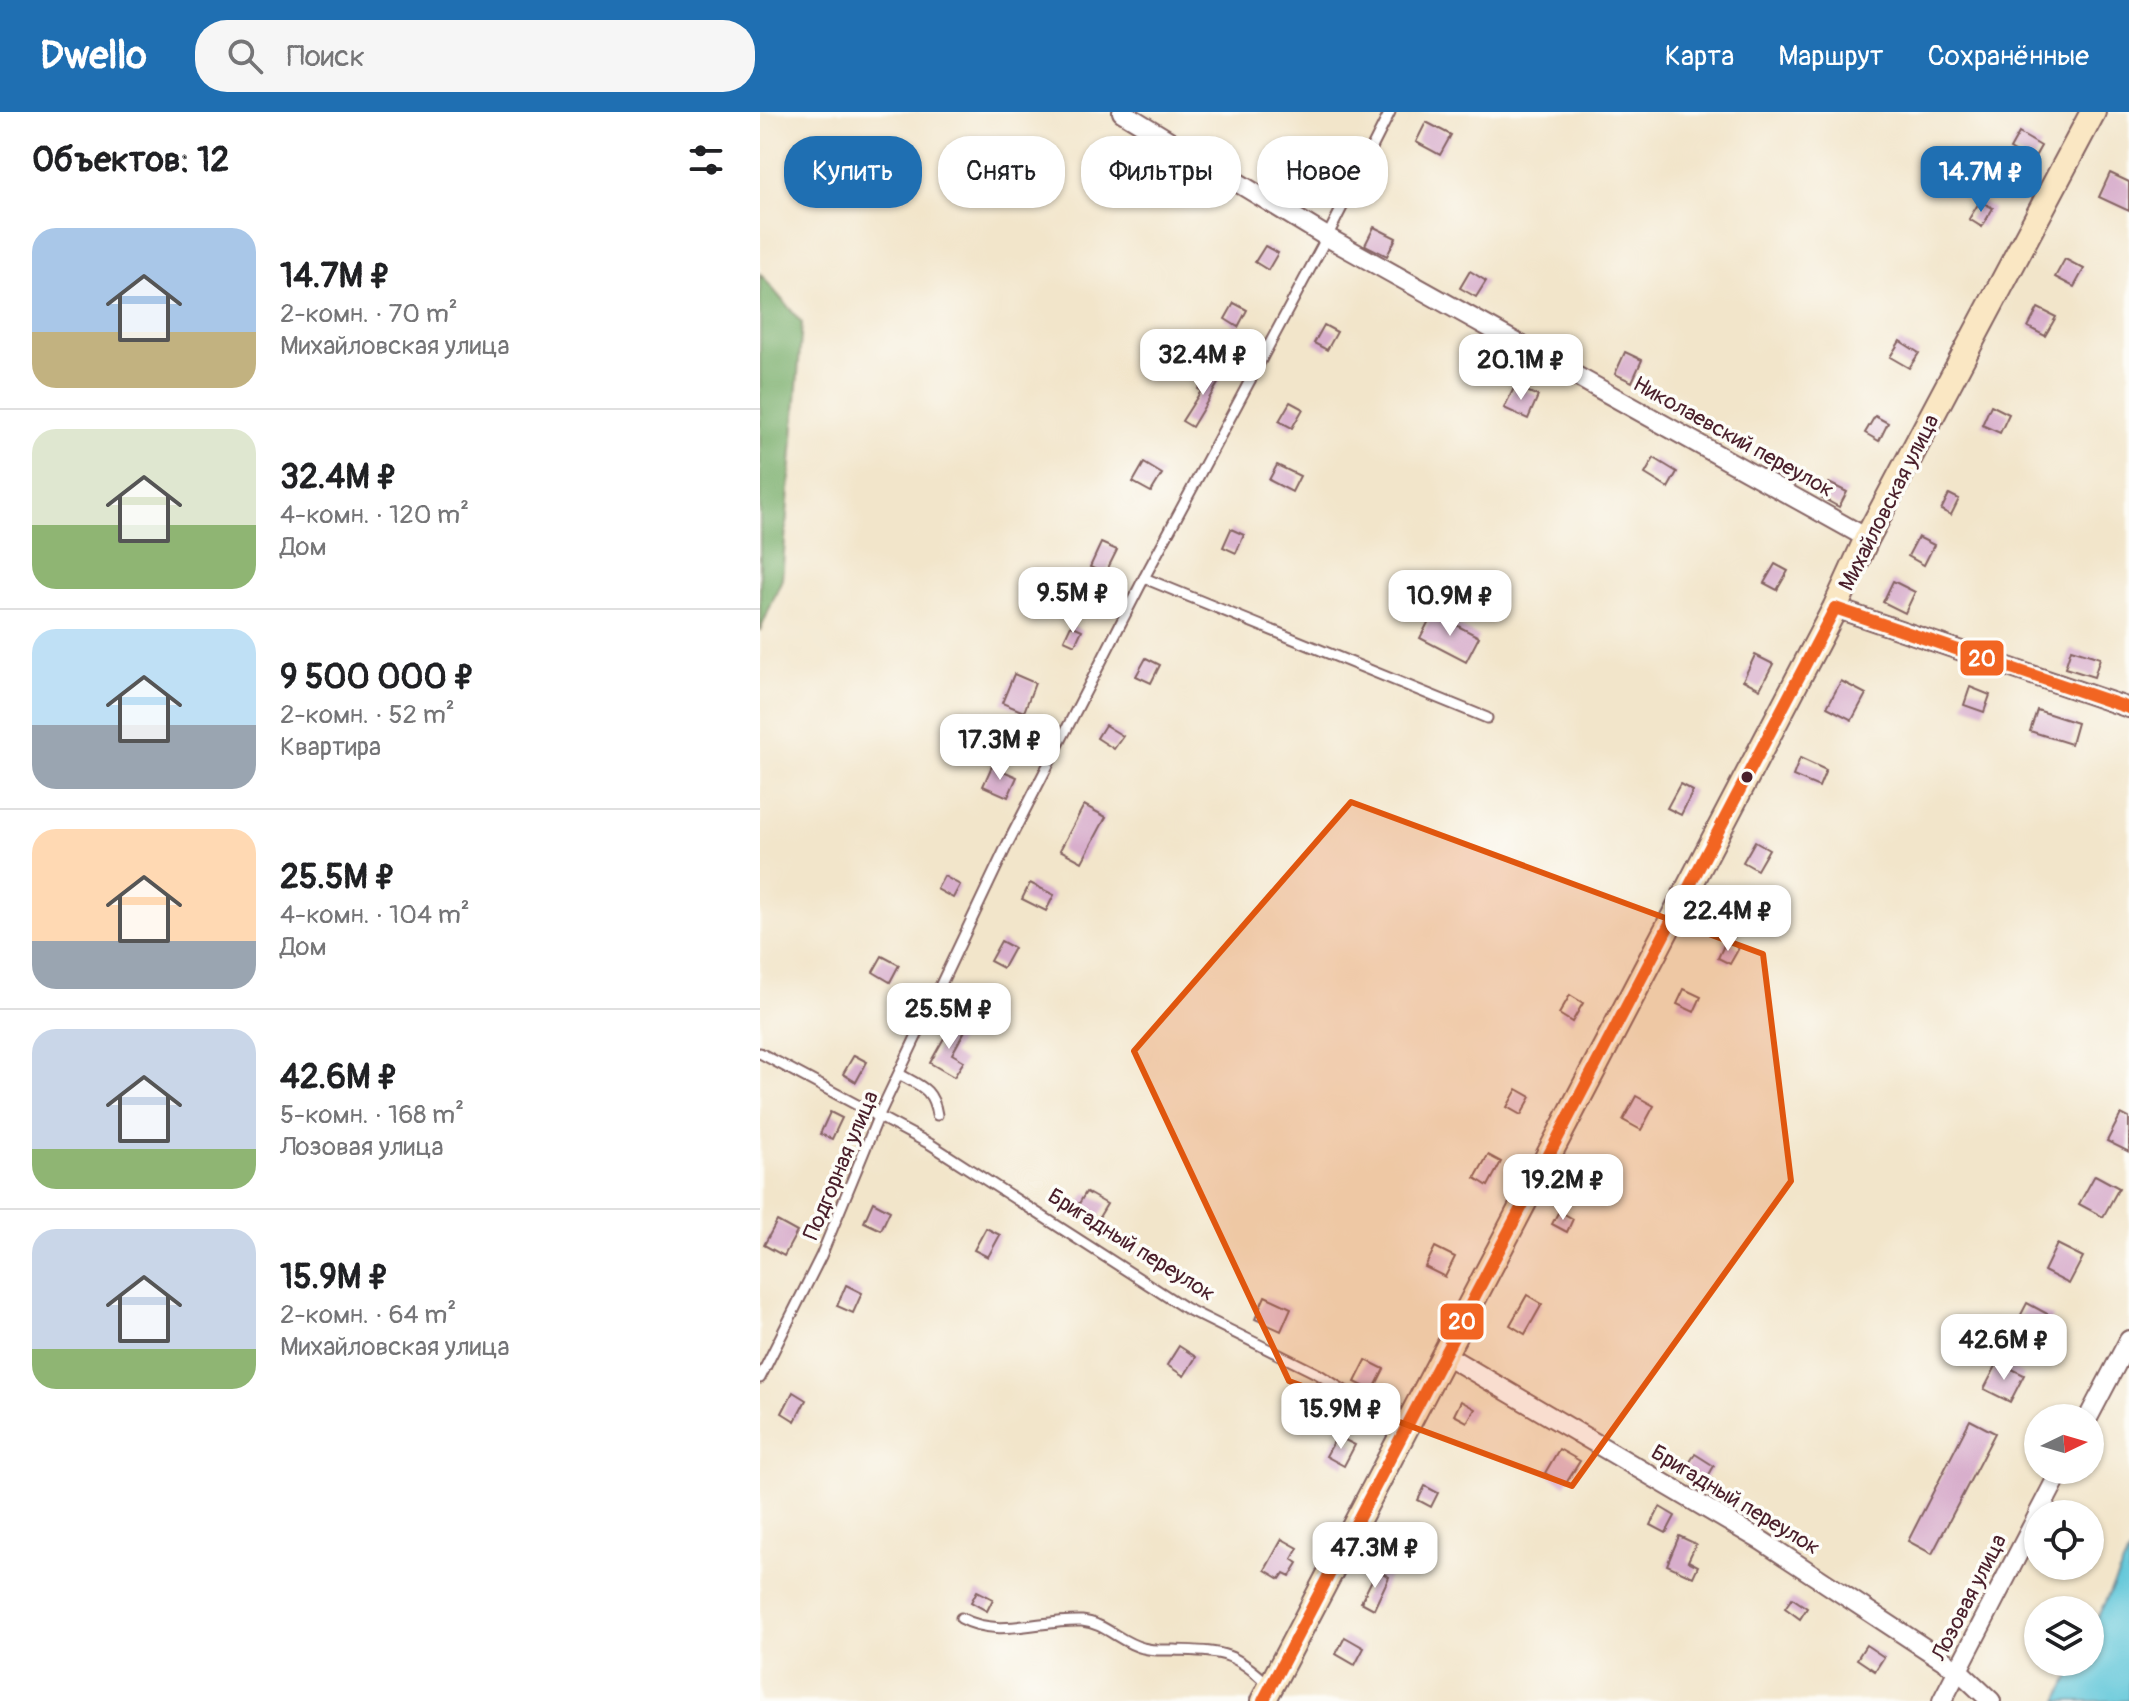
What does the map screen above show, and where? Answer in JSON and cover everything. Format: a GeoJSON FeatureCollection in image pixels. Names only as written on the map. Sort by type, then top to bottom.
{"type":"FeatureCollection","features":[{"type":"Feature","properties":{"kind":"street","name":"Николаевский переулок"},"geometry":{"type":"LineString","coordinates":[[1122,112],[1327,237],[1867,538]]}},
{"type":"Feature","properties":{"kind":"street","name":"Михайловская улица"},"geometry":{"type":"LineString","coordinates":[[1267,1694],[1835,608],[1867,538],[2093,112]]}},
{"type":"Feature","properties":{"kind":"street"},"geometry":{"type":"LineString","coordinates":[[1835,608],[2129,708]]}},
{"type":"Feature","properties":{"kind":"street"},"geometry":{"type":"LineString","coordinates":[[2095,1404],[2129,1340]]}},
{"type":"Feature","properties":{"kind":"street","name":"Бригадный переулок"},"geometry":{"type":"LineString","coordinates":[[1444,1354],[1762,1541],[1958,1670],[1991,1701]]}},
{"type":"Feature","properties":{"kind":"street","name":"Лозовая улица"},"geometry":{"type":"LineString","coordinates":[[1942,1701],[2024,1541]]}},
{"type":"Feature","properties":{"kind":"lane","name":"Подгорная улица"},"geometry":{"type":"LineString","coordinates":[[760,1378],[821,1256],[879,1115],[1007,845],[1390,112]]}},
{"type":"Feature","properties":{"kind":"lane"},"geometry":{"type":"LineString","coordinates":[[1144,578],[1487,718]]}},
{"type":"Feature","properties":{"kind":"lane","name":"Бригадный переулок"},"geometry":{"type":"LineString","coordinates":[[760,1053],[930,1144],[1185,1308],[1318,1374],[1406,1430]]}},
{"type":"Feature","properties":{"kind":"lane"},"geometry":{"type":"LineString","coordinates":[[899,1074],[930,1092],[937,1115]]}},
{"type":"Feature","properties":{"kind":"lane"},"geometry":{"type":"LineString","coordinates":[[961,1618],[986,1629],[1080,1621],[1097,1623],[1128,1643],[1144,1649],[1219,1651],[1249,1667],[1267,1694]]}},
{"type":"Feature","properties":{"kind":"highlighted area"},"geometry":{"type":"Polygon","coordinates":[[[1351,802],[1763,954],[1791,1181],[1572,1486],[1289,1381],[1134,1051],[1351,802]]]}},
{"type":"Feature","properties":{"kind":"green space"},"geometry":{"type":"Polygon","coordinates":[[[760,274],[802,323],[782,579],[760,631],[760,274]]]}},
{"type":"Feature","properties":{"kind":"water"},"geometry":{"type":"Polygon","coordinates":[[[2129,1552],[2129,1701],[2058,1701],[2070,1676],[2104,1676],[2104,1604],[2129,1552]]]}},
{"type":"Feature","properties":{"kind":"building"},"geometry":{"type":"Polygon","coordinates":[[[1426,122],[1451,135],[1440,155],[1416,142],[1426,122]]]}},
{"type":"Feature","properties":{"kind":"building"},"geometry":{"type":"Polygon","coordinates":[[[2019,133],[2041,146],[2032,162],[2010,149],[2019,133]]]}},
{"type":"Feature","properties":{"kind":"building"},"geometry":{"type":"Polygon","coordinates":[[[2110,173],[2129,182],[2129,211],[2099,197],[2110,173]]]}},
{"type":"Feature","properties":{"kind":"building"},"geometry":{"type":"Polygon","coordinates":[[[1980,201],[1993,208],[1982,227],[1969,219],[1980,201]]]}},
{"type":"Feature","properties":{"kind":"building"},"geometry":{"type":"Polygon","coordinates":[[[1374,227],[1396,238],[1387,256],[1365,245],[1374,227]]]}},
{"type":"Feature","properties":{"kind":"building"},"geometry":{"type":"Polygon","coordinates":[[[1265,246],[1278,253],[1268,270],[1255,262],[1265,246]]]}},
{"type":"Feature","properties":{"kind":"building"},"geometry":{"type":"Polygon","coordinates":[[[2065,259],[2084,269],[2074,287],[2055,277],[2065,259]]]}},
{"type":"Feature","properties":{"kind":"building"},"geometry":{"type":"Polygon","coordinates":[[[1470,271],[1486,281],[1476,297],[1460,288],[1470,271]]]}},
{"type":"Feature","properties":{"kind":"building"},"geometry":{"type":"Polygon","coordinates":[[[1234,303],[1247,310],[1238,327],[1225,319],[1234,303]]]}},
{"type":"Feature","properties":{"kind":"building"},"geometry":{"type":"Polygon","coordinates":[[[2038,308],[2056,317],[2045,336],[2028,327],[2038,308]]]}},
{"type":"Feature","properties":{"kind":"building"},"geometry":{"type":"Polygon","coordinates":[[[1324,325],[1337,332],[1327,350],[1314,343],[1324,325]]]}},
{"type":"Feature","properties":{"kind":"building"},"geometry":{"type":"Polygon","coordinates":[[[1900,341],[1919,353],[1909,368],[1890,357],[1900,341]]]}},
{"type":"Feature","properties":{"kind":"building"},"geometry":{"type":"Polygon","coordinates":[[[1625,352],[1642,360],[1632,382],[1615,374],[1625,352]]]}},
{"type":"Feature","properties":{"kind":"building"},"geometry":{"type":"Polygon","coordinates":[[[1214,370],[1223,375],[1192,427],[1182,421],[1201,391],[1198,389],[1207,372],[1211,375],[1214,370]]]}},
{"type":"Feature","properties":{"kind":"building"},"geometry":{"type":"Polygon","coordinates":[[[1515,386],[1538,396],[1528,419],[1504,408],[1515,386]]]}},
{"type":"Feature","properties":{"kind":"building"},"geometry":{"type":"Polygon","coordinates":[[[1290,402],[1303,409],[1292,428],[1279,421],[1290,402]]]}},
{"type":"Feature","properties":{"kind":"building"},"geometry":{"type":"Polygon","coordinates":[[[1991,405],[2009,414],[2000,433],[1982,425],[1991,405]]]}},
{"type":"Feature","properties":{"kind":"building"},"geometry":{"type":"Polygon","coordinates":[[[1875,416],[1888,423],[1879,441],[1865,433],[1875,416]]]}},
{"type":"Feature","properties":{"kind":"building"},"geometry":{"type":"Polygon","coordinates":[[[1654,458],[1677,472],[1668,488],[1645,474],[1654,458]]]}},
{"type":"Feature","properties":{"kind":"building"},"geometry":{"type":"Polygon","coordinates":[[[1144,463],[1162,474],[1151,492],[1133,482],[1144,463]]]}},
{"type":"Feature","properties":{"kind":"building"},"geometry":{"type":"Polygon","coordinates":[[[1277,465],[1300,476],[1292,492],[1269,480],[1277,465]]]}},
{"type":"Feature","properties":{"kind":"building"},"geometry":{"type":"Polygon","coordinates":[[[1829,483],[1847,492],[1839,507],[1821,497],[1829,483]]]}},
{"type":"Feature","properties":{"kind":"building"},"geometry":{"type":"Polygon","coordinates":[[[1949,494],[1959,499],[1951,515],[1941,510],[1949,494]]]}},
{"type":"Feature","properties":{"kind":"building"},"geometry":{"type":"Polygon","coordinates":[[[1231,529],[1244,535],[1236,553],[1223,547],[1231,529]]]}},
{"type":"Feature","properties":{"kind":"building"},"geometry":{"type":"Polygon","coordinates":[[[1918,537],[1934,545],[1924,565],[1908,556],[1918,537]]]}},
{"type":"Feature","properties":{"kind":"building"},"geometry":{"type":"Polygon","coordinates":[[[1101,543],[1117,550],[1105,574],[1090,567],[1101,543]]]}},
{"type":"Feature","properties":{"kind":"building"},"geometry":{"type":"Polygon","coordinates":[[[1775,564],[1788,571],[1777,590],[1764,583],[1775,564]]]}},
{"type":"Feature","properties":{"kind":"building"},"geometry":{"type":"Polygon","coordinates":[[[1893,581],[1915,592],[1905,613],[1883,602],[1893,581]]]}},
{"type":"Feature","properties":{"kind":"building"},"geometry":{"type":"Polygon","coordinates":[[[1433,613],[1479,637],[1466,662],[1420,638],[1433,613]]]}},
{"type":"Feature","properties":{"kind":"building"},"geometry":{"type":"Polygon","coordinates":[[[1071,625],[1082,630],[1075,645],[1064,640],[1071,625]]]}},
{"type":"Feature","properties":{"kind":"building"},"geometry":{"type":"Polygon","coordinates":[[[2071,649],[2100,658],[2094,677],[2065,668],[2071,649]]]}},
{"type":"Feature","properties":{"kind":"building"},"geometry":{"type":"Polygon","coordinates":[[[1755,655],[1773,664],[1760,689],[1743,680],[1755,655]]]}},
{"type":"Feature","properties":{"kind":"building"},"geometry":{"type":"Polygon","coordinates":[[[1146,658],[1160,665],[1151,683],[1136,676],[1146,658]]]}},
{"type":"Feature","properties":{"kind":"building"},"geometry":{"type":"Polygon","coordinates":[[[1014,674],[1035,683],[1024,712],[1002,703],[1014,674]]]}},
{"type":"Feature","properties":{"kind":"building"},"geometry":{"type":"Polygon","coordinates":[[[1841,681],[1866,694],[1852,720],[1827,707],[1841,681]]]}},
{"type":"Feature","properties":{"kind":"building"},"geometry":{"type":"Polygon","coordinates":[[[1970,687],[1990,695],[1984,712],[1964,705],[1970,687]]]}},
{"type":"Feature","properties":{"kind":"building"},"geometry":{"type":"Polygon","coordinates":[[[2037,710],[2077,723],[2071,744],[2030,731],[2037,710]]]}},
{"type":"Feature","properties":{"kind":"building"},"geometry":{"type":"Polygon","coordinates":[[[1105,725],[1123,736],[1114,749],[1097,738],[1105,725]]]}},
{"type":"Feature","properties":{"kind":"building"},"geometry":{"type":"Polygon","coordinates":[[[1800,758],[1826,770],[1819,787],[1793,776],[1800,758]]]}},
{"type":"Feature","properties":{"kind":"building"},"geometry":{"type":"Polygon","coordinates":[[[992,766],[1017,777],[1008,797],[983,786],[992,766]]]}},
{"type":"Feature","properties":{"kind":"building"},"geometry":{"type":"Polygon","coordinates":[[[1680,784],[1693,791],[1681,815],[1667,808],[1680,784]]]}},
{"type":"Feature","properties":{"kind":"building"},"geometry":{"type":"Polygon","coordinates":[[[1084,805],[1106,817],[1082,862],[1060,850],[1084,805]]]}},
{"type":"Feature","properties":{"kind":"building"},"geometry":{"type":"Polygon","coordinates":[[[1755,841],[1769,849],[1757,870],[1743,862],[1755,841]]]}},
{"type":"Feature","properties":{"kind":"building"},"geometry":{"type":"Polygon","coordinates":[[[944,876],[960,885],[953,898],[937,889],[944,876]]]}},
{"type":"Feature","properties":{"kind":"building"},"geometry":{"type":"Polygon","coordinates":[[[1030,883],[1054,895],[1046,911],[1022,899],[1030,883]]]}},
{"type":"Feature","properties":{"kind":"building"},"geometry":{"type":"Polygon","coordinates":[[[1732,907],[1746,915],[1734,937],[1720,928],[1732,907]]]}},
{"type":"Feature","properties":{"kind":"building"},"geometry":{"type":"Polygon","coordinates":[[[1001,941],[1014,948],[1003,968],[990,961],[1001,941]]]}},
{"type":"Feature","properties":{"kind":"building"},"geometry":{"type":"Polygon","coordinates":[[[1726,941],[1739,948],[1730,964],[1718,958],[1726,941]]]}},
{"type":"Feature","properties":{"kind":"building"},"geometry":{"type":"Polygon","coordinates":[[[882,956],[899,965],[890,982],[873,972],[882,956]]]}},
{"type":"Feature","properties":{"kind":"building"},"geometry":{"type":"Polygon","coordinates":[[[1684,989],[1701,997],[1694,1012],[1677,1004],[1684,989]]]}},
{"type":"Feature","properties":{"kind":"building"},"geometry":{"type":"Polygon","coordinates":[[[1570,995],[1583,1003],[1572,1022],[1559,1014],[1570,995]]]}},
{"type":"Feature","properties":{"kind":"building"},"geometry":{"type":"Polygon","coordinates":[[[953,1022],[966,1029],[952,1054],[964,1061],[954,1077],[930,1063],[953,1022]]]}},
{"type":"Feature","properties":{"kind":"building"},"geometry":{"type":"Polygon","coordinates":[[[854,1055],[867,1062],[856,1082],[843,1074],[854,1055]]]}},
{"type":"Feature","properties":{"kind":"building"},"geometry":{"type":"Polygon","coordinates":[[[1517,1089],[1531,1097],[1521,1115],[1507,1107],[1517,1089]]]}},
{"type":"Feature","properties":{"kind":"building"},"geometry":{"type":"Polygon","coordinates":[[[1636,1096],[1654,1106],[1641,1130],[1623,1120],[1636,1096]]]}},
{"type":"Feature","properties":{"kind":"building"},"geometry":{"type":"Polygon","coordinates":[[[830,1112],[842,1118],[832,1139],[820,1134],[830,1112]]]}},
{"type":"Feature","properties":{"kind":"building"},"geometry":{"type":"Polygon","coordinates":[[[2121,1114],[2129,1118],[2129,1152],[2107,1141],[2121,1114]]]}},
{"type":"Feature","properties":{"kind":"building"},"geometry":{"type":"Polygon","coordinates":[[[1488,1155],[1501,1162],[1488,1186],[1475,1178],[1488,1155]]]}},
{"type":"Feature","properties":{"kind":"building"},"geometry":{"type":"Polygon","coordinates":[[[1583,1170],[1598,1177],[1591,1190],[1577,1182],[1583,1170]]]}},
{"type":"Feature","properties":{"kind":"building"},"geometry":{"type":"Polygon","coordinates":[[[2095,1175],[2119,1188],[2103,1217],[2079,1204],[2095,1175]]]}},
{"type":"Feature","properties":{"kind":"building"},"geometry":{"type":"Polygon","coordinates":[[[1086,1192],[1107,1204],[1098,1219],[1077,1207],[1086,1192]]]}},
{"type":"Feature","properties":{"kind":"building"},"geometry":{"type":"Polygon","coordinates":[[[873,1202],[890,1211],[881,1230],[864,1222],[873,1202]]]}},
{"type":"Feature","properties":{"kind":"building"},"geometry":{"type":"Polygon","coordinates":[[[1559,1211],[1573,1219],[1567,1232],[1552,1224],[1559,1211]]]}},
{"type":"Feature","properties":{"kind":"building"},"geometry":{"type":"Polygon","coordinates":[[[777,1221],[797,1232],[784,1256],[764,1245],[777,1221]]]}},
{"type":"Feature","properties":{"kind":"building"},"geometry":{"type":"Polygon","coordinates":[[[986,1228],[1000,1235],[988,1257],[974,1250],[986,1228]]]}},
{"type":"Feature","properties":{"kind":"building"},"geometry":{"type":"Polygon","coordinates":[[[2057,1244],[2083,1257],[2069,1284],[2044,1271],[2057,1244]]]}},
{"type":"Feature","properties":{"kind":"building"},"geometry":{"type":"Polygon","coordinates":[[[1435,1247],[1455,1257],[1445,1277],[1425,1267],[1435,1247]]]}},
{"type":"Feature","properties":{"kind":"building"},"geometry":{"type":"Polygon","coordinates":[[[846,1285],[862,1293],[853,1313],[837,1306],[846,1285]]]}},
{"type":"Feature","properties":{"kind":"building"},"geometry":{"type":"Polygon","coordinates":[[[1527,1295],[1542,1304],[1525,1334],[1510,1325],[1527,1295]]]}},
{"type":"Feature","properties":{"kind":"building"},"geometry":{"type":"Polygon","coordinates":[[[1265,1296],[1291,1308],[1281,1331],[1255,1319],[1265,1296]]]}},
{"type":"Feature","properties":{"kind":"building"},"geometry":{"type":"Polygon","coordinates":[[[2027,1303],[2053,1317],[2039,1344],[2013,1330],[2027,1303]]]}},
{"type":"Feature","properties":{"kind":"building"},"geometry":{"type":"Polygon","coordinates":[[[1179,1346],[1196,1357],[1184,1376],[1167,1365],[1179,1346]]]}},
{"type":"Feature","properties":{"kind":"building"},"geometry":{"type":"Polygon","coordinates":[[[1366,1360],[1384,1369],[1373,1391],[1355,1382],[1366,1360]]]}},
{"type":"Feature","properties":{"kind":"building"},"geometry":{"type":"Polygon","coordinates":[[[1998,1362],[2024,1375],[2010,1402],[1984,1389],[1998,1362]]]}},
{"type":"Feature","properties":{"kind":"building"},"geometry":{"type":"Polygon","coordinates":[[[793,1392],[806,1400],[795,1421],[782,1413],[793,1392]]]}},
{"type":"Feature","properties":{"kind":"building"},"geometry":{"type":"Polygon","coordinates":[[[1461,1401],[1475,1409],[1467,1422],[1454,1415],[1461,1401]]]}},
{"type":"Feature","properties":{"kind":"building"},"geometry":{"type":"Polygon","coordinates":[[[1970,1420],[1995,1433],[1932,1554],[1908,1541],[1970,1420]]]}},
{"type":"Feature","properties":{"kind":"building"},"geometry":{"type":"Polygon","coordinates":[[[1337,1436],[1355,1445],[1344,1466],[1326,1456],[1337,1436]]]}},
{"type":"Feature","properties":{"kind":"building"},"geometry":{"type":"Polygon","coordinates":[[[1559,1449],[1580,1461],[1565,1485],[1545,1473],[1559,1449]]]}},
{"type":"Feature","properties":{"kind":"building"},"geometry":{"type":"Polygon","coordinates":[[[1695,1454],[1714,1466],[1704,1483],[1684,1471],[1695,1454]]]}},
{"type":"Feature","properties":{"kind":"building"},"geometry":{"type":"Polygon","coordinates":[[[1425,1486],[1438,1493],[1431,1507],[1418,1500],[1425,1486]]]}},
{"type":"Feature","properties":{"kind":"building"},"geometry":{"type":"Polygon","coordinates":[[[1660,1507],[1675,1516],[1666,1533],[1651,1525],[1660,1507]]]}},
{"type":"Feature","properties":{"kind":"building"},"geometry":{"type":"Polygon","coordinates":[[[1679,1536],[1696,1544],[1688,1561],[1698,1566],[1693,1577],[1667,1565],[1679,1536]]]}},
{"type":"Feature","properties":{"kind":"building"},"geometry":{"type":"Polygon","coordinates":[[[1282,1539],[1298,1548],[1292,1559],[1298,1563],[1290,1576],[1284,1573],[1280,1579],[1265,1570],[1282,1539]]]}},
{"type":"Feature","properties":{"kind":"building"},"geometry":{"type":"Polygon","coordinates":[[[1377,1570],[1389,1577],[1374,1609],[1361,1602],[1377,1570]]]}},
{"type":"Feature","properties":{"kind":"building"},"geometry":{"type":"Polygon","coordinates":[[[977,1591],[993,1599],[987,1611],[971,1602],[977,1591]]]}},
{"type":"Feature","properties":{"kind":"building"},"geometry":{"type":"Polygon","coordinates":[[[1792,1598],[1807,1608],[1800,1619],[1785,1608],[1792,1598]]]}},
{"type":"Feature","properties":{"kind":"building"},"geometry":{"type":"Polygon","coordinates":[[[1345,1637],[1364,1648],[1355,1665],[1336,1654],[1345,1637]]]}},
{"type":"Feature","properties":{"kind":"building"},"geometry":{"type":"Polygon","coordinates":[[[1866,1645],[1884,1657],[1875,1671],[1857,1659],[1866,1645]]]}},
{"type":"Feature","properties":{"kind":"transit line","name":"20"},"geometry":{"type":"LineString","coordinates":[[1835,608],[2129,708]]}},
{"type":"Feature","properties":{"kind":"transit line","name":"20"},"geometry":{"type":"LineString","coordinates":[[1263,1701],[1835,608]]}}]}
